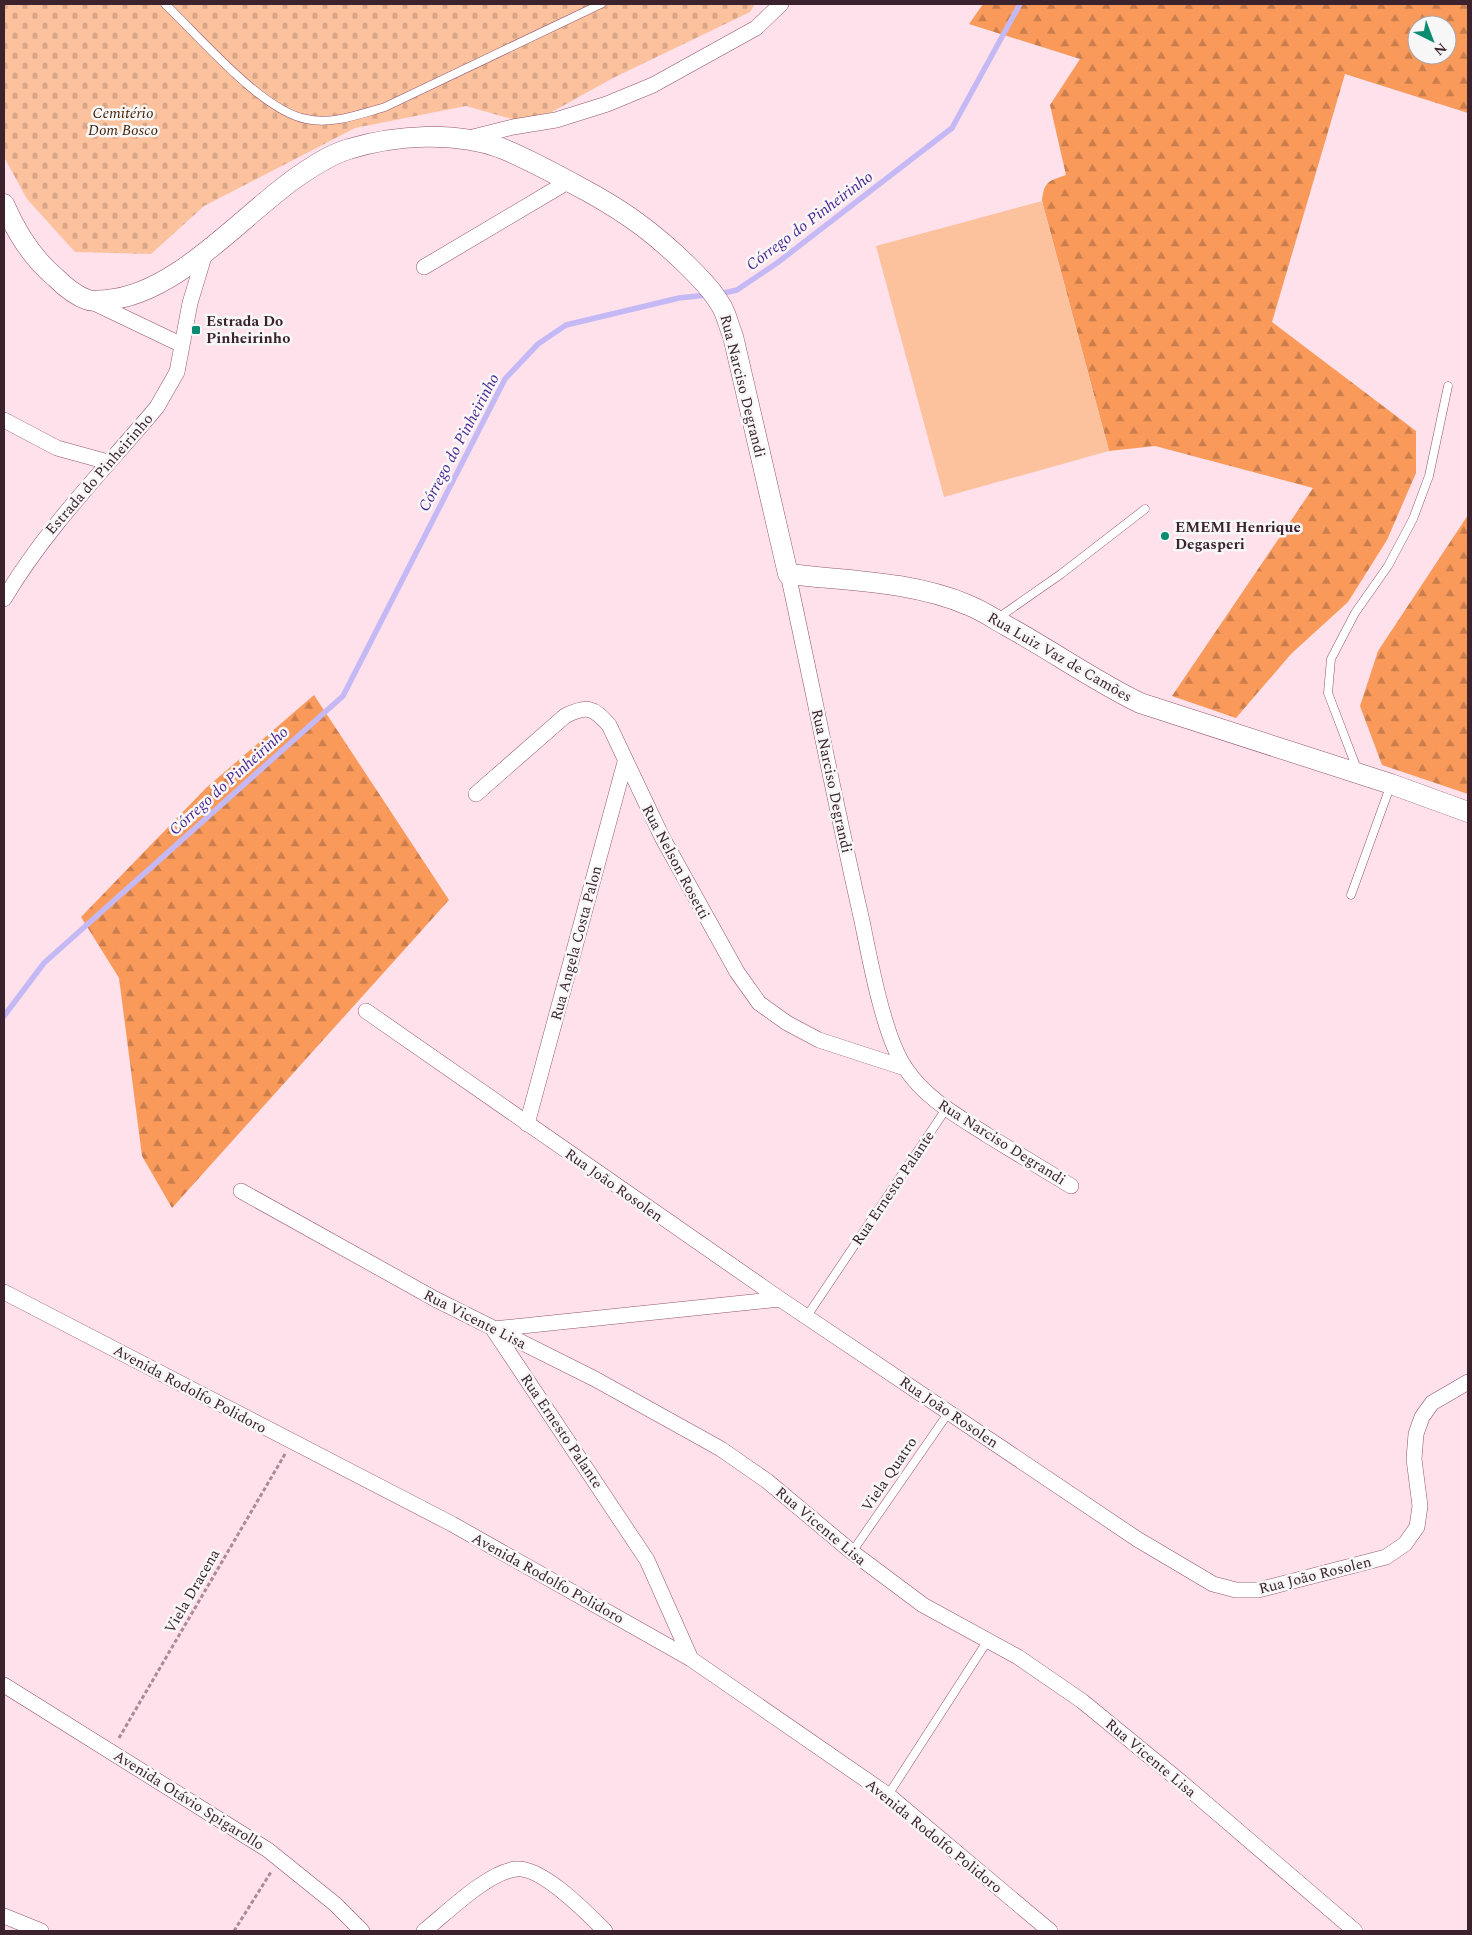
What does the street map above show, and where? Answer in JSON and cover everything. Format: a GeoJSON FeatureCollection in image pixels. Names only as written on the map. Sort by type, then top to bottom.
{"type":"FeatureCollection","features":[{"type":"Feature","properties":{"kind":"main road"},"geometry":{"type":"LineString","coordinates":[[4,204],[14,228],[43,267],[64,286],[90,301],[121,299],[148,290],[174,275],[272,194],[312,167],[347,149],[384,141],[431,138],[465,139],[499,148],[544,167],[569,181]]}},
{"type":"Feature","properties":{"kind":"main road","name":"Rua Narciso Degrandi"},"geometry":{"type":"LineString","coordinates":[[569,181],[646,227],[716,297],[733,336],[788,574]]}},
{"type":"Feature","properties":{"kind":"main road","name":"Rua Luiz Vaz de Camões"},"geometry":{"type":"LineString","coordinates":[[788,574],[915,589],[943,595],[970,605],[996,619],[1110,688],[1140,703],[1358,773],[1468,812]]}},
{"type":"Feature","properties":{"kind":"street"},"geometry":{"type":"LineString","coordinates":[[465,139],[513,127],[556,120],[607,104],[653,85],[756,28],[782,4]]}},
{"type":"Feature","properties":{"kind":"street"},"geometry":{"type":"LineString","coordinates":[[424,267],[569,181]]}},
{"type":"Feature","properties":{"kind":"street","name":"Estrada do Pinheirinho"},"geometry":{"type":"LineString","coordinates":[[4,599],[31,554],[157,407],[177,372],[190,302],[206,250]]}},
{"type":"Feature","properties":{"kind":"street"},"geometry":{"type":"LineString","coordinates":[[90,301],[182,345]]}},
{"type":"Feature","properties":{"kind":"street"},"geometry":{"type":"LineString","coordinates":[[4,420],[57,448],[108,462]]}},
{"type":"Feature","properties":{"kind":"street","name":"Rua Narciso Degrandi"},"geometry":{"type":"LineString","coordinates":[[788,574],[829,774],[865,936],[886,1022],[905,1068],[918,1084],[946,1109],[1071,1186]]}},
{"type":"Feature","properties":{"kind":"street","name":"Rua Nelson Rosetti"},"geometry":{"type":"LineString","coordinates":[[476,794],[541,735],[565,716],[579,708],[588,708],[600,714],[609,725],[646,808],[702,911],[737,972],[759,1003],[787,1023],[819,1040],[905,1068]]}},
{"type":"Feature","properties":{"kind":"street","name":"Rua Angela Costa Palon"},"geometry":{"type":"LineString","coordinates":[[527,1124],[625,762]]}},
{"type":"Feature","properties":{"kind":"street","name":"Rua João Rosolen"},"geometry":{"type":"LineString","coordinates":[[366,1011],[780,1298],[1137,1539],[1213,1584],[1236,1590],[1258,1590],[1386,1557],[1405,1544],[1417,1527],[1420,1506],[1414,1459],[1416,1434],[1422,1417],[1432,1403],[1468,1382]]}},
{"type":"Feature","properties":{"kind":"street","name":"Rua Vicente Lisa"},"geometry":{"type":"LineString","coordinates":[[241,1191],[435,1299],[595,1379],[721,1449],[768,1481],[852,1552],[923,1605],[1043,1672],[1082,1701],[1181,1782],[1355,1931]]}},
{"type":"Feature","properties":{"kind":"street","name":"Avenida Rodolfo Polidoro"},"geometry":{"type":"LineString","coordinates":[[4,1292],[292,1443],[452,1524],[691,1659],[888,1795],[1050,1931]]}},
{"type":"Feature","properties":{"kind":"street"},"geometry":{"type":"LineString","coordinates":[[493,1329],[780,1298]]}},
{"type":"Feature","properties":{"kind":"street","name":"Rua Ernesto Palante"},"geometry":{"type":"LineString","coordinates":[[493,1329],[642,1552],[691,1659]]}},
{"type":"Feature","properties":{"kind":"street","name":"Avenida Otávio Spigarollo"},"geometry":{"type":"LineString","coordinates":[[4,1685],[279,1858],[335,1904],[362,1931]]}},
{"type":"Feature","properties":{"kind":"street"},"geometry":{"type":"LineString","coordinates":[[424,1931],[487,1881],[516,1869],[528,1871],[552,1883],[578,1904],[606,1931]]}},
{"type":"Feature","properties":{"kind":"street"},"geometry":{"type":"LineString","coordinates":[[4,1916],[41,1931]]}},
{"type":"Feature","properties":{"kind":"lane"},"geometry":{"type":"LineString","coordinates":[[165,4],[252,88],[275,107],[289,115],[308,120],[324,121],[349,118],[385,107],[601,4]]}},
{"type":"Feature","properties":{"kind":"lane"},"geometry":{"type":"LineString","coordinates":[[1358,773],[1328,693],[1331,659],[1355,613],[1388,566],[1413,520],[1429,476],[1448,386]]}},
{"type":"Feature","properties":{"kind":"lane"},"geometry":{"type":"LineString","coordinates":[[996,619],[1046,584],[1145,509]]}},
{"type":"Feature","properties":{"kind":"lane"},"geometry":{"type":"LineString","coordinates":[[1350,895],[1391,784]]}},
{"type":"Feature","properties":{"kind":"lane","name":"Rua Ernesto Palante"},"geometry":{"type":"LineString","coordinates":[[807,1316],[946,1109]]}},
{"type":"Feature","properties":{"kind":"lane","name":"Viela Quatro"},"geometry":{"type":"LineString","coordinates":[[852,1552],[949,1412]]}},
{"type":"Feature","properties":{"kind":"lane"},"geometry":{"type":"LineString","coordinates":[[888,1795],[988,1640]]}},
{"type":"Feature","properties":{"kind":"path","name":"Viela Dracena"},"geometry":{"type":"LineString","coordinates":[[111,1751],[292,1443]]}},
{"type":"Feature","properties":{"kind":"path"},"geometry":{"type":"LineString","coordinates":[[234,1931],[279,1858]]}},
{"type":"Feature","properties":{"kind":"green space","name":"Cemitério Dom Bosco"},"geometry":{"type":"Polygon","coordinates":[[[4,4],[755,4],[750,12],[613,78],[530,124],[466,106],[355,128],[204,206],[151,254],[75,252],[27,199],[4,157],[4,4]]]}},
{"type":"Feature","properties":{"kind":"green space"},"geometry":{"type":"Polygon","coordinates":[[[983,4],[1468,4],[1468,113],[1345,74],[1272,322],[1416,431],[1416,473],[1387,540],[1348,602],[1291,654],[1236,718],[1172,696],[1313,488],[1155,446],[1109,451],[1042,201],[1044,189],[1048,183],[1066,175],[1050,105],[1080,59],[969,24],[983,4]]]}},
{"type":"Feature","properties":{"kind":"green space"},"geometry":{"type":"Polygon","coordinates":[[[1042,201],[1109,451],[944,497],[876,246],[1042,201]]]}},
{"type":"Feature","properties":{"kind":"green space"},"geometry":{"type":"Polygon","coordinates":[[[1468,515],[1468,794],[1382,765],[1360,706],[1378,651],[1468,515]]]}},
{"type":"Feature","properties":{"kind":"green space"},"geometry":{"type":"Polygon","coordinates":[[[314,695],[449,900],[172,1208],[142,1156],[119,978],[81,917],[206,788],[314,695]]]}},
{"type":"Feature","properties":{"kind":"waterway","name":"Córrego do Pinheirinho"},"geometry":{"type":"LineString","coordinates":[[719,294],[737,290],[777,263],[952,128],[1020,4]]}},
{"type":"Feature","properties":{"kind":"waterway","name":"Córrego do Pinheirinho"},"geometry":{"type":"LineString","coordinates":[[4,1016],[44,963],[343,696],[505,379],[538,344],[566,325],[679,298],[707,295]]}},
{"type":"Feature","properties":{"kind":"place","name":"Estrada Do Pinheirinho"},"geometry":{"type":"Point","coordinates":[196,330]}},
{"type":"Feature","properties":{"kind":"place","name":"EMEMI Henrique Degasperi"},"geometry":{"type":"Point","coordinates":[1165,536]}}]}
